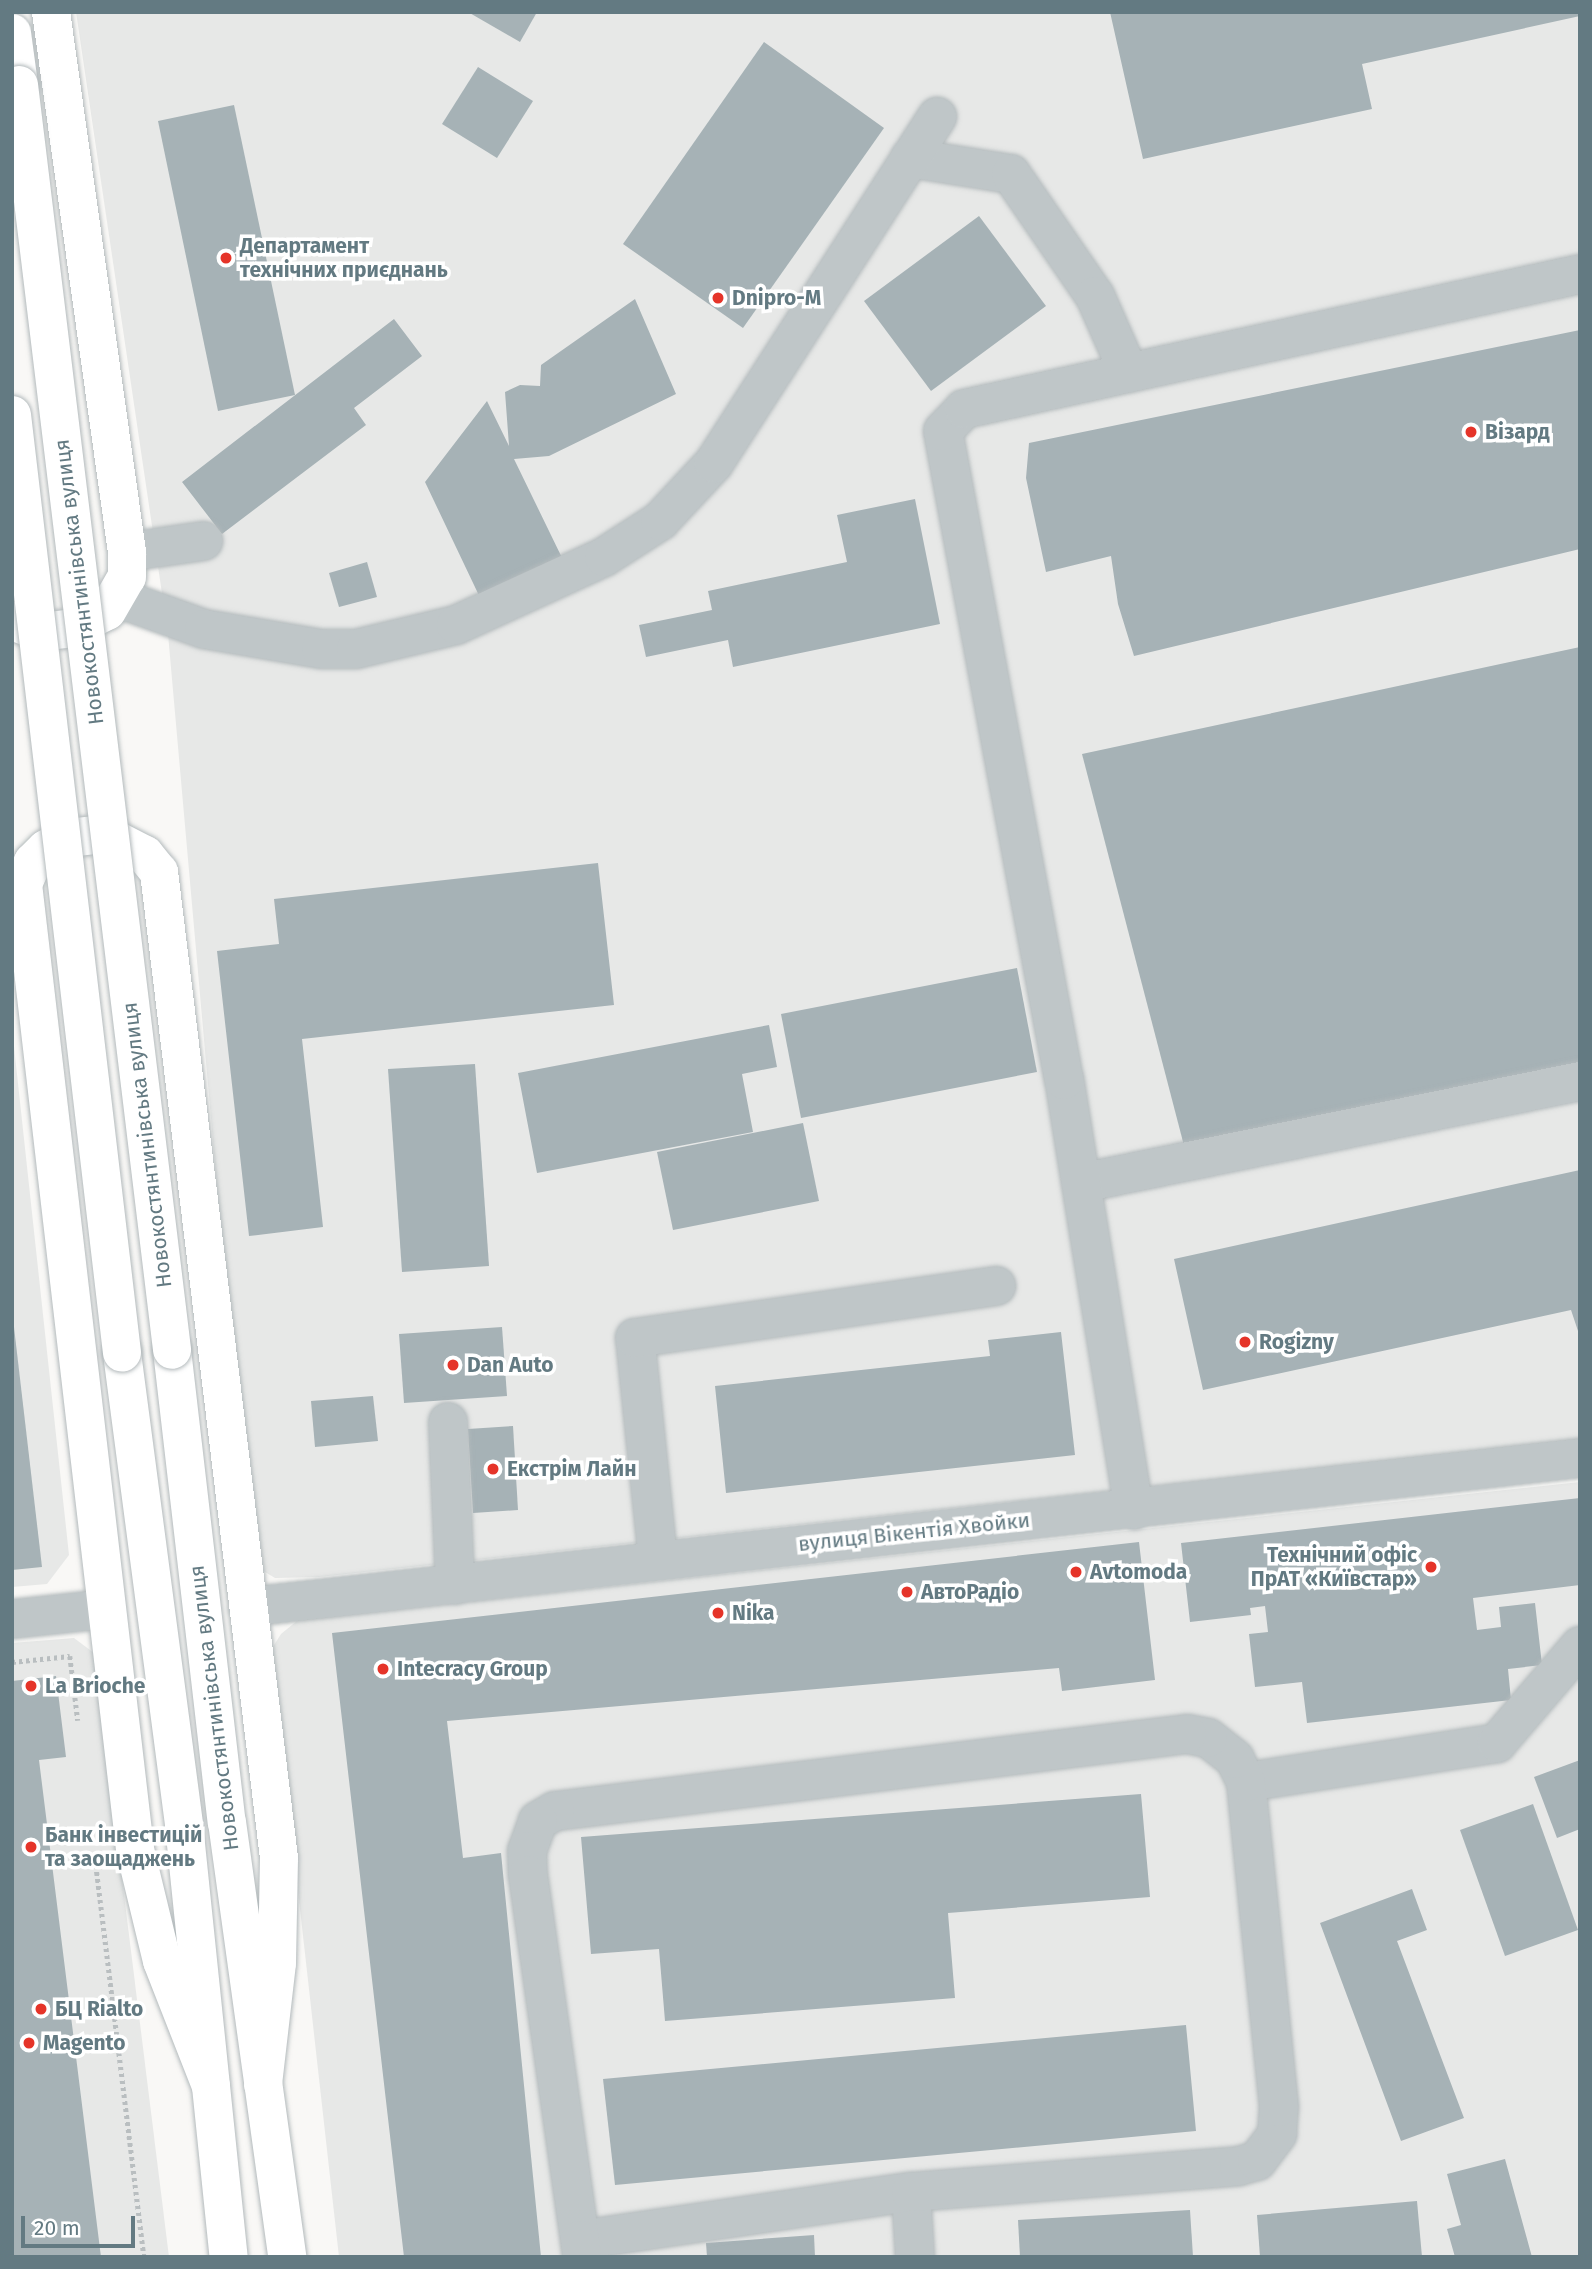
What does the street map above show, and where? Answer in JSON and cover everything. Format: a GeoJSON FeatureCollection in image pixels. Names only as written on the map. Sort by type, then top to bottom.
{"type":"FeatureCollection","features":[{"type":"Feature","properties":{"kind":"main road"},"geometry":{"type":"LineString","coordinates":[[12,621],[41,632],[73,628],[107,611],[118,598],[127,577],[127,552],[59,14]]}},
{"type":"Feature","properties":{"kind":"main road","name":"Новокостянтинівська вулиця"},"geometry":{"type":"LineString","coordinates":[[12,33],[172,1350],[287,2257]]}},
{"type":"Feature","properties":{"kind":"main road"},"geometry":{"type":"LineString","coordinates":[[12,415],[122,1353],[184,1825],[229,2257]]}},
{"type":"Feature","properties":{"kind":"main road"},"geometry":{"type":"LineString","coordinates":[[211,2086],[162,1961],[135,1849],[105,1609],[23,884],[33,862],[46,849],[67,838],[104,834],[145,855],[159,872],[279,1858],[277,1963],[263,2084]]}},
{"type":"Feature","properties":{"kind":"street"},"geometry":{"type":"LineString","coordinates":[[118,598],[204,629],[299,646],[356,649],[456,625],[604,556],[660,521],[715,463],[937,117]]}},
{"type":"Feature","properties":{"kind":"street"},"geometry":{"type":"LineString","coordinates":[[910,158],[1011,174],[1095,296],[1129,373]]}},
{"type":"Feature","properties":{"kind":"street"},"geometry":{"type":"LineString","coordinates":[[1134,1510],[1081,1183],[943,431],[964,409],[1580,274]]}},
{"type":"Feature","properties":{"kind":"street"},"geometry":{"type":"LineString","coordinates":[[127,552],[203,541]]}},
{"type":"Feature","properties":{"kind":"street"},"geometry":{"type":"LineString","coordinates":[[1081,1183],[1580,1081]]}},
{"type":"Feature","properties":{"kind":"street"},"geometry":{"type":"LineString","coordinates":[[658,1559],[635,1338],[996,1286]]}},
{"type":"Feature","properties":{"kind":"street"},"geometry":{"type":"LineString","coordinates":[[448,1422],[454,1585]]}},
{"type":"Feature","properties":{"kind":"street","name":"вулиця Вікентія Хвойки"},"geometry":{"type":"LineString","coordinates":[[248,1607],[454,1585],[658,1559],[1134,1510],[1580,1458]]}},
{"type":"Feature","properties":{"kind":"street"},"geometry":{"type":"LineString","coordinates":[[13,1618],[105,1609]]}},
{"type":"Feature","properties":{"kind":"street"},"geometry":{"type":"LineString","coordinates":[[1246,1782],[1497,1743],[1580,1646]]}},
{"type":"Feature","properties":{"kind":"street"},"geometry":{"type":"LineString","coordinates":[[1187,1734],[1220,1745],[1235,1759],[1246,1782],[1279,2107],[1277,2134],[1265,2153],[1239,2166],[911,2192],[581,2248],[528,1875],[527,1851],[538,1821],[555,1811],[1187,1734]]}},
{"type":"Feature","properties":{"kind":"street"},"geometry":{"type":"LineString","coordinates":[[911,2192],[915,2257]]}},
{"type":"Feature","properties":{"kind":"path"},"geometry":{"type":"LineString","coordinates":[[12,1662],[70,1656],[78,1724]]}},
{"type":"Feature","properties":{"kind":"path"},"geometry":{"type":"LineString","coordinates":[[96,1858],[144,2257]]}},
{"type":"Feature","properties":{"kind":"shaded area"},"geometry":{"type":"Polygon","coordinates":[[[76,12],[1580,12],[1580,1440],[319,1577],[275,1578],[260,1569],[250,1558],[168,634],[76,12]]]}},
{"type":"Feature","properties":{"kind":"shaded area"},"geometry":{"type":"Polygon","coordinates":[[[12,1028],[69,1555],[47,1584],[12,1587],[12,1028]]]}},
{"type":"Feature","properties":{"kind":"shaded area"},"geometry":{"type":"Polygon","coordinates":[[[1580,1482],[1580,2257],[339,2257],[271,1650],[281,1634],[298,1620],[1580,1482]]]}},
{"type":"Feature","properties":{"kind":"shaded area"},"geometry":{"type":"Polygon","coordinates":[[[74,1638],[94,1653],[169,2257],[12,2257],[12,1643],[74,1638]]]}},
{"type":"Feature","properties":{"kind":"building"},"geometry":{"type":"Polygon","coordinates":[[[468,12],[537,12],[520,42],[468,12]]]}},
{"type":"Feature","properties":{"kind":"building"},"geometry":{"type":"Polygon","coordinates":[[[1110,12],[1580,12],[1580,16],[1362,64],[1372,109],[1143,159],[1110,12]]]}},
{"type":"Feature","properties":{"kind":"building"},"geometry":{"type":"Polygon","coordinates":[[[764,42],[884,128],[743,328],[623,244],[764,42]]]}},
{"type":"Feature","properties":{"kind":"building"},"geometry":{"type":"Polygon","coordinates":[[[478,67],[533,101],[497,158],[442,124],[478,67]]]}},
{"type":"Feature","properties":{"kind":"building","name":"Департамент технічних приєднань"},"geometry":{"type":"Polygon","coordinates":[[[234,105],[295,395],[218,411],[158,121],[234,105]]]}},
{"type":"Feature","properties":{"kind":"building"},"geometry":{"type":"Polygon","coordinates":[[[979,216],[1046,306],[931,391],[864,301],[979,216]]]}},
{"type":"Feature","properties":{"kind":"building"},"geometry":{"type":"Polygon","coordinates":[[[635,299],[676,394],[549,456],[514,459],[566,566],[484,606],[425,482],[487,401],[509,446],[505,392],[520,385],[540,386],[541,365],[635,299]]]}},
{"type":"Feature","properties":{"kind":"building"},"geometry":{"type":"Polygon","coordinates":[[[394,319],[422,356],[354,408],[366,425],[222,534],[182,482],[394,319]]]}},
{"type":"Feature","properties":{"kind":"building"},"geometry":{"type":"Polygon","coordinates":[[[1580,330],[1580,549],[1134,656],[1118,604],[1111,556],[1046,572],[1026,478],[1029,443],[1580,330]]]}},
{"type":"Feature","properties":{"kind":"building"},"geometry":{"type":"Polygon","coordinates":[[[915,499],[940,624],[733,667],[728,640],[646,657],[639,625],[712,610],[708,591],[847,562],[837,515],[915,499]]]}},
{"type":"Feature","properties":{"kind":"building"},"geometry":{"type":"Polygon","coordinates":[[[367,562],[377,597],[339,607],[329,573],[367,562]]]}},
{"type":"Feature","properties":{"kind":"building"},"geometry":{"type":"Polygon","coordinates":[[[1580,647],[1580,1075],[1188,1161],[1082,754],[1580,647]]]}},
{"type":"Feature","properties":{"kind":"building"},"geometry":{"type":"Polygon","coordinates":[[[598,863],[614,1005],[302,1039],[323,1227],[249,1236],[217,951],[279,944],[274,899],[598,863]]]}},
{"type":"Feature","properties":{"kind":"building"},"geometry":{"type":"Polygon","coordinates":[[[1017,968],[1037,1072],[801,1118],[781,1014],[1017,968]]]}},
{"type":"Feature","properties":{"kind":"building"},"geometry":{"type":"Polygon","coordinates":[[[769,1025],[777,1067],[742,1074],[753,1132],[537,1173],[518,1073],[769,1025]]]}},
{"type":"Feature","properties":{"kind":"building"},"geometry":{"type":"Polygon","coordinates":[[[475,1064],[489,1266],[402,1272],[388,1069],[475,1064]]]}},
{"type":"Feature","properties":{"kind":"building"},"geometry":{"type":"Polygon","coordinates":[[[803,1123],[819,1201],[673,1230],[657,1152],[803,1123]]]}},
{"type":"Feature","properties":{"kind":"building"},"geometry":{"type":"Polygon","coordinates":[[[1580,1170],[1580,1337],[1571,1310],[1203,1390],[1174,1259],[1580,1170]]]}},
{"type":"Feature","properties":{"kind":"building"},"geometry":{"type":"Polygon","coordinates":[[[12,1310],[42,1567],[12,1570],[12,1310]]]}},
{"type":"Feature","properties":{"kind":"building","name":"Dan Auto"},"geometry":{"type":"Polygon","coordinates":[[[502,1327],[507,1396],[404,1403],[399,1334],[502,1327]]]}},
{"type":"Feature","properties":{"kind":"building"},"geometry":{"type":"Polygon","coordinates":[[[1061,1332],[1075,1455],[726,1493],[715,1386],[990,1356],[988,1340],[1061,1332]]]}},
{"type":"Feature","properties":{"kind":"building"},"geometry":{"type":"Polygon","coordinates":[[[373,1396],[378,1441],[315,1447],[311,1401],[373,1396]]]}},
{"type":"Feature","properties":{"kind":"building","name":"Екстрім Лайн"},"geometry":{"type":"Polygon","coordinates":[[[513,1426],[518,1510],[473,1513],[468,1429],[513,1426]]]}},
{"type":"Feature","properties":{"kind":"building"},"geometry":{"type":"Polygon","coordinates":[[[1580,1498],[1580,1585],[1473,1598],[1477,1630],[1501,1627],[1499,1607],[1535,1603],[1542,1665],[1508,1669],[1511,1700],[1307,1723],[1302,1682],[1255,1687],[1249,1634],[1268,1632],[1265,1606],[1250,1608],[1251,1615],[1190,1622],[1181,1543],[1580,1498]]]}},
{"type":"Feature","properties":{"kind":"building"},"geometry":{"type":"Polygon","coordinates":[[[1139,1542],[1155,1680],[1062,1691],[1059,1668],[447,1721],[463,1858],[501,1853],[541,2257],[404,2257],[332,1633],[1139,1542]]]}},
{"type":"Feature","properties":{"kind":"building","name":"БЦ Rialto"},"geometry":{"type":"Polygon","coordinates":[[[56,1676],[66,1757],[39,1760],[101,2257],[12,2257],[12,1681],[56,1676]]]}},
{"type":"Feature","properties":{"kind":"building"},"geometry":{"type":"Polygon","coordinates":[[[1580,1760],[1580,1829],[1557,1838],[1534,1777],[1580,1760]]]}},
{"type":"Feature","properties":{"kind":"building"},"geometry":{"type":"Polygon","coordinates":[[[1141,1794],[1150,1897],[948,1913],[955,1998],[665,2021],[659,1949],[591,1954],[581,1837],[1141,1794]]]}},
{"type":"Feature","properties":{"kind":"building"},"geometry":{"type":"Polygon","coordinates":[[[1533,1804],[1578,1930],[1505,1956],[1460,1830],[1533,1804]]]}},
{"type":"Feature","properties":{"kind":"building"},"geometry":{"type":"Polygon","coordinates":[[[1412,1889],[1427,1930],[1397,1941],[1464,2118],[1401,2141],[1320,1923],[1412,1889]]]}},
{"type":"Feature","properties":{"kind":"building"},"geometry":{"type":"Polygon","coordinates":[[[1186,2025],[1196,2131],[615,2185],[603,2079],[1186,2025]]]}},
{"type":"Feature","properties":{"kind":"building"},"geometry":{"type":"Polygon","coordinates":[[[1505,2159],[1532,2257],[1455,2257],[1447,2229],[1461,2225],[1447,2174],[1505,2159]]]}},
{"type":"Feature","properties":{"kind":"building"},"geometry":{"type":"Polygon","coordinates":[[[1417,2201],[1422,2257],[1260,2257],[1257,2215],[1417,2201]]]}},
{"type":"Feature","properties":{"kind":"building"},"geometry":{"type":"Polygon","coordinates":[[[1190,2210],[1193,2257],[1020,2257],[1018,2220],[1190,2210]]]}},
{"type":"Feature","properties":{"kind":"building"},"geometry":{"type":"Polygon","coordinates":[[[814,2235],[815,2257],[707,2257],[706,2243],[814,2235]]]}},
{"type":"Feature","properties":{"kind":"place","name":"Департамент технічних приєднань"},"geometry":{"type":"Point","coordinates":[226,258]}},
{"type":"Feature","properties":{"kind":"place","name":"Dnipro-M"},"geometry":{"type":"Point","coordinates":[718,298]}},
{"type":"Feature","properties":{"kind":"place","name":"Візард"},"geometry":{"type":"Point","coordinates":[1471,432]}},
{"type":"Feature","properties":{"kind":"place","name":"Rogizny"},"geometry":{"type":"Point","coordinates":[1245,1342]}},
{"type":"Feature","properties":{"kind":"place","name":"Dan Auto"},"geometry":{"type":"Point","coordinates":[453,1365]}},
{"type":"Feature","properties":{"kind":"place","name":"Екстрім Лайн"},"geometry":{"type":"Point","coordinates":[493,1469]}},
{"type":"Feature","properties":{"kind":"place","name":"Технічний офіс ПрАТ «Київстар»"},"geometry":{"type":"Point","coordinates":[1431,1567]}},
{"type":"Feature","properties":{"kind":"place","name":"Avtomoda"},"geometry":{"type":"Point","coordinates":[1076,1572]}},
{"type":"Feature","properties":{"kind":"place","name":"АвтоРадіо"},"geometry":{"type":"Point","coordinates":[907,1592]}},
{"type":"Feature","properties":{"kind":"place","name":"Nika"},"geometry":{"type":"Point","coordinates":[718,1613]}},
{"type":"Feature","properties":{"kind":"place","name":"Intecracy Group"},"geometry":{"type":"Point","coordinates":[383,1669]}},
{"type":"Feature","properties":{"kind":"place","name":"La Brioche"},"geometry":{"type":"Point","coordinates":[31,1686]}},
{"type":"Feature","properties":{"kind":"place","name":"Банк інвестицій та заощаджень"},"geometry":{"type":"Point","coordinates":[31,1847]}},
{"type":"Feature","properties":{"kind":"place","name":"БЦ Rialto"},"geometry":{"type":"Point","coordinates":[41,2009]}},
{"type":"Feature","properties":{"kind":"place","name":"Magento"},"geometry":{"type":"Point","coordinates":[29,2043]}}]}
